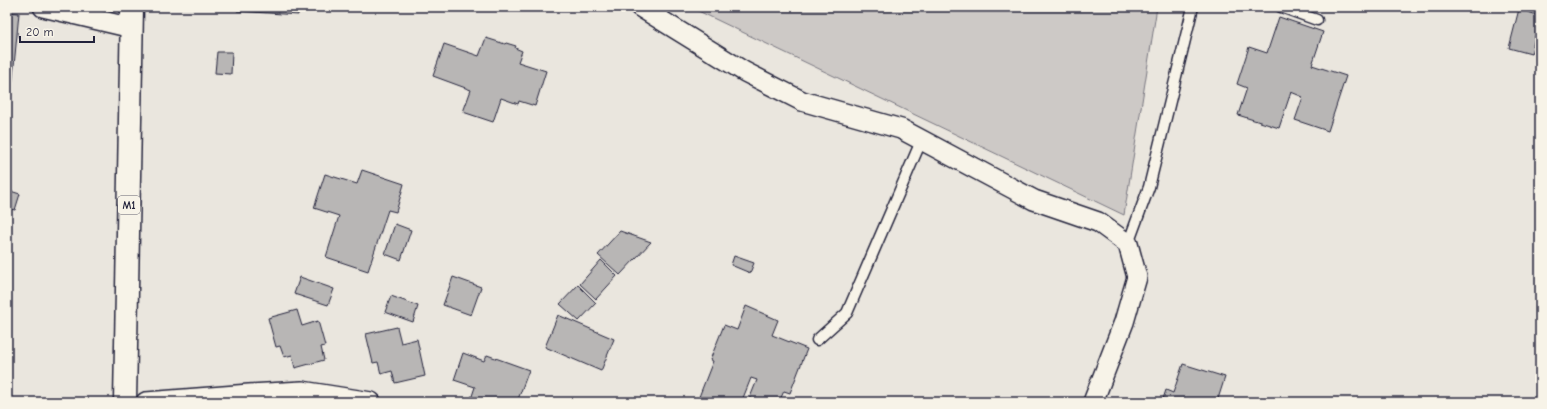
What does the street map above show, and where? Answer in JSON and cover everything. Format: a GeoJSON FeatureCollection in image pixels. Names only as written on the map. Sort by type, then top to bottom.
{"type":"FeatureCollection","features":[{"type":"Feature","properties":{"kind":"highway","name":"M1"},"geometry":{"type":"LineString","coordinates":[[125,402],[132,17]]}},
{"type":"Feature","properties":{"kind":"street"},"geometry":{"type":"LineString","coordinates":[[43,7],[132,17]]}},
{"type":"Feature","properties":{"kind":"street"},"geometry":{"type":"LineString","coordinates":[[640,7],[745,72],[802,101],[901,128],[1034,200],[1098,222],[1128,244],[1137,277],[1124,322],[1093,402]]}},
{"type":"Feature","properties":{"kind":"street"},"geometry":{"type":"LineString","coordinates":[[146,402],[302,391],[371,402]]}},
{"type":"Feature","properties":{"kind":"lane"},"geometry":{"type":"LineString","coordinates":[[1128,244],[1149,187],[1193,7]]}},
{"type":"Feature","properties":{"kind":"lane"},"geometry":{"type":"LineString","coordinates":[[1281,7],[1317,20]]}},
{"type":"Feature","properties":{"kind":"lane"},"geometry":{"type":"LineString","coordinates":[[817,340],[847,312],[922,139]]}},
{"type":"Feature","properties":{"kind":"shaded area"},"geometry":{"type":"Polygon","coordinates":[[[690,7],[1157,7],[1124,215],[690,7]]]}},
{"type":"Feature","properties":{"kind":"building"},"geometry":{"type":"Polygon","coordinates":[[[237,7],[298,7],[298,15],[237,11],[237,7]]]}},
{"type":"Feature","properties":{"kind":"building"},"geometry":{"type":"Polygon","coordinates":[[[1519,9],[1540,16],[1531,54],[1509,48],[1519,9]]]}},
{"type":"Feature","properties":{"kind":"building"},"geometry":{"type":"Polygon","coordinates":[[[7,12],[19,13],[9,119],[7,119],[7,12]]]}},
{"type":"Feature","properties":{"kind":"building"},"geometry":{"type":"Polygon","coordinates":[[[1279,17],[1323,32],[1312,65],[1346,76],[1328,131],[1295,120],[1303,97],[1291,92],[1279,128],[1238,115],[1247,88],[1237,84],[1249,47],[1267,53],[1279,17]]]}},
{"type":"Feature","properties":{"kind":"building"},"geometry":{"type":"Polygon","coordinates":[[[486,38],[516,46],[515,48],[522,51],[518,62],[546,71],[535,106],[519,101],[518,104],[501,98],[493,122],[463,112],[471,90],[433,76],[444,44],[479,56],[486,38]]]}},
{"type":"Feature","properties":{"kind":"building"},"geometry":{"type":"Polygon","coordinates":[[[217,52],[232,52],[231,74],[215,73],[217,52]]]}},
{"type":"Feature","properties":{"kind":"building"},"geometry":{"type":"Polygon","coordinates":[[[362,170],[404,184],[396,212],[388,210],[368,271],[326,257],[339,216],[314,208],[325,174],[357,184],[362,170]]]}},
{"type":"Feature","properties":{"kind":"building"},"geometry":{"type":"Polygon","coordinates":[[[7,190],[20,194],[15,210],[7,208],[7,190]]]}},
{"type":"Feature","properties":{"kind":"building"},"geometry":{"type":"Polygon","coordinates":[[[395,224],[411,230],[401,260],[385,254],[395,224]]]}},
{"type":"Feature","properties":{"kind":"building"},"geometry":{"type":"Polygon","coordinates":[[[620,231],[651,242],[620,275],[598,255],[620,231]]]}},
{"type":"Feature","properties":{"kind":"building"},"geometry":{"type":"Polygon","coordinates":[[[734,256],[754,263],[750,273],[731,265],[734,256]]]}},
{"type":"Feature","properties":{"kind":"building"},"geometry":{"type":"Polygon","coordinates":[[[601,260],[617,276],[596,299],[580,284],[601,260]]]}},
{"type":"Feature","properties":{"kind":"building"},"geometry":{"type":"Polygon","coordinates":[[[300,277],[334,289],[328,305],[294,294],[300,277]]]}},
{"type":"Feature","properties":{"kind":"building"},"geometry":{"type":"Polygon","coordinates":[[[453,277],[481,287],[471,315],[443,305],[453,277]]]}},
{"type":"Feature","properties":{"kind":"building"},"geometry":{"type":"Polygon","coordinates":[[[578,285],[596,303],[579,321],[560,304],[578,285]]]}},
{"type":"Feature","properties":{"kind":"building"},"geometry":{"type":"Polygon","coordinates":[[[391,296],[418,306],[413,322],[385,312],[391,296]]]}},
{"type":"Feature","properties":{"kind":"building"},"geometry":{"type":"Polygon","coordinates":[[[746,306],[778,320],[772,335],[807,349],[790,393],[784,391],[779,402],[697,402],[713,361],[710,360],[724,325],[737,330],[746,306]],[[751,378],[743,398],[749,400],[757,380],[751,378]]]}},
{"type":"Feature","properties":{"kind":"building"},"geometry":{"type":"Polygon","coordinates":[[[297,310],[302,326],[318,321],[325,346],[321,347],[324,360],[295,368],[292,355],[284,357],[280,346],[276,347],[268,318],[297,310]]]}},
{"type":"Feature","properties":{"kind":"building"},"geometry":{"type":"Polygon","coordinates":[[[558,315],[614,339],[601,371],[545,347],[558,315]]]}},
{"type":"Feature","properties":{"kind":"building"},"geometry":{"type":"Polygon","coordinates":[[[397,327],[401,343],[417,339],[425,376],[395,383],[392,371],[381,374],[378,362],[373,363],[366,334],[397,327]]]}},
{"type":"Feature","properties":{"kind":"building"},"geometry":{"type":"Polygon","coordinates":[[[463,353],[484,361],[487,355],[529,370],[517,402],[470,402],[475,387],[454,380],[463,353]]]}},
{"type":"Feature","properties":{"kind":"building"},"geometry":{"type":"Polygon","coordinates":[[[1183,364],[1225,377],[1217,402],[1162,402],[1166,390],[1173,393],[1183,364]]]}}]}
